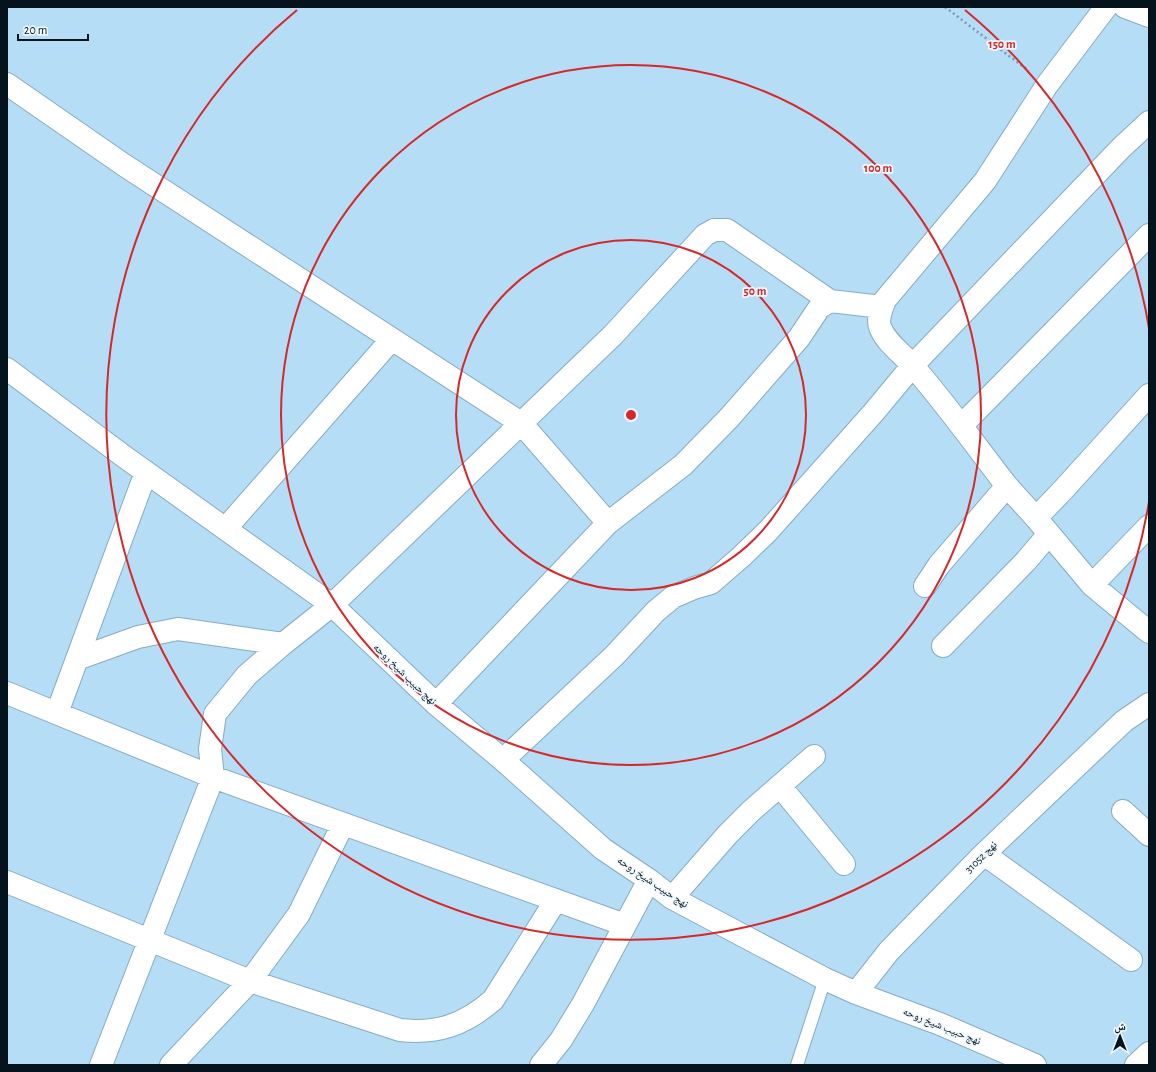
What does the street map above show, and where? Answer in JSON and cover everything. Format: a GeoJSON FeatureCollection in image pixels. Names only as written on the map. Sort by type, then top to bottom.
{"type":"FeatureCollection","features":[{"type":"Feature","properties":{"kind":"street"},"geometry":{"type":"LineString","coordinates":[[1106,7],[1047,86],[985,181],[885,300],[882,307],[879,325],[887,339],[913,365],[962,425],[1007,486],[1092,585],[1149,632]]}},
{"type":"Feature","properties":{"kind":"street"},"geometry":{"type":"LineString","coordinates":[[1125,7],[1149,16]]}},
{"type":"Feature","properties":{"kind":"street"},"geometry":{"type":"LineString","coordinates":[[7,84],[124,165],[521,423],[608,523]]}},
{"type":"Feature","properties":{"kind":"street"},"geometry":{"type":"LineString","coordinates":[[503,760],[614,656],[656,611],[673,597],[711,583],[768,531],[858,431],[913,365],[1121,148],[1149,122]]}},
{"type":"Feature","properties":{"kind":"street"},"geometry":{"type":"LineString","coordinates":[[101,1065],[213,777],[210,749],[216,714],[247,675],[332,604],[521,423],[613,334],[705,235],[714,230],[727,230],[830,301],[882,307]]}},
{"type":"Feature","properties":{"kind":"street"},"geometry":{"type":"LineString","coordinates":[[962,425],[1149,235]]}},
{"type":"Feature","properties":{"kind":"street"},"geometry":{"type":"LineString","coordinates":[[436,704],[608,523],[683,465],[729,418],[799,338],[819,308],[830,301]]}},
{"type":"Feature","properties":{"kind":"street"},"geometry":{"type":"LineString","coordinates":[[226,528],[392,339]]}},
{"type":"Feature","properties":{"kind":"street","name":"نهج حبيب شيخ روحه"},"geometry":{"type":"LineString","coordinates":[[7,369],[146,472],[332,604],[436,704],[503,760],[604,849],[672,898],[824,979],[856,993],[940,1024],[1034,1065]]}},
{"type":"Feature","properties":{"kind":"street"},"geometry":{"type":"LineString","coordinates":[[943,646],[1026,561],[1042,526],[1063,490],[1149,395]]}},
{"type":"Feature","properties":{"kind":"street"},"geometry":{"type":"LineString","coordinates":[[57,713],[146,472]]}},
{"type":"Feature","properties":{"kind":"street"},"geometry":{"type":"LineString","coordinates":[[925,586],[939,565],[1007,486]]}},
{"type":"Feature","properties":{"kind":"street"},"geometry":{"type":"LineString","coordinates":[[1092,585],[1146,534]]}},
{"type":"Feature","properties":{"kind":"street"},"geometry":{"type":"LineString","coordinates":[[77,659],[138,637],[178,629],[283,644]]}},
{"type":"Feature","properties":{"kind":"street"},"geometry":{"type":"LineString","coordinates":[[7,693],[213,777],[625,925]]}},
{"type":"Feature","properties":{"kind":"street","name":"نهج 31052"},"geometry":{"type":"LineString","coordinates":[[856,993],[889,951],[984,854],[1124,722],[1149,704]]}},
{"type":"Feature","properties":{"kind":"street"},"geometry":{"type":"LineString","coordinates":[[672,898],[728,834],[751,811],[814,756]]}},
{"type":"Feature","properties":{"kind":"street"},"geometry":{"type":"LineString","coordinates":[[780,786],[844,864]]}},
{"type":"Feature","properties":{"kind":"street"},"geometry":{"type":"LineString","coordinates":[[1123,811],[1149,835]]}},
{"type":"Feature","properties":{"kind":"street"},"geometry":{"type":"LineString","coordinates":[[171,1065],[250,981],[299,914],[343,824]]}},
{"type":"Feature","properties":{"kind":"street"},"geometry":{"type":"LineString","coordinates":[[984,854],[1131,960]]}},
{"type":"Feature","properties":{"kind":"street"},"geometry":{"type":"LineString","coordinates":[[541,1065],[561,1040],[583,1004],[649,880]]}},
{"type":"Feature","properties":{"kind":"street"},"geometry":{"type":"LineString","coordinates":[[7,882],[250,981],[400,1030],[415,1032],[446,1028],[479,1012],[493,1000],[556,900]]}},
{"type":"Feature","properties":{"kind":"street"},"geometry":{"type":"LineString","coordinates":[[1136,1065],[1149,1053]]}},
{"type":"Feature","properties":{"kind":"lane"},"geometry":{"type":"LineString","coordinates":[[797,1065],[824,979]]}},
{"type":"Feature","properties":{"kind":"path"},"geometry":{"type":"LineString","coordinates":[[945,7],[1047,86]]}}]}
